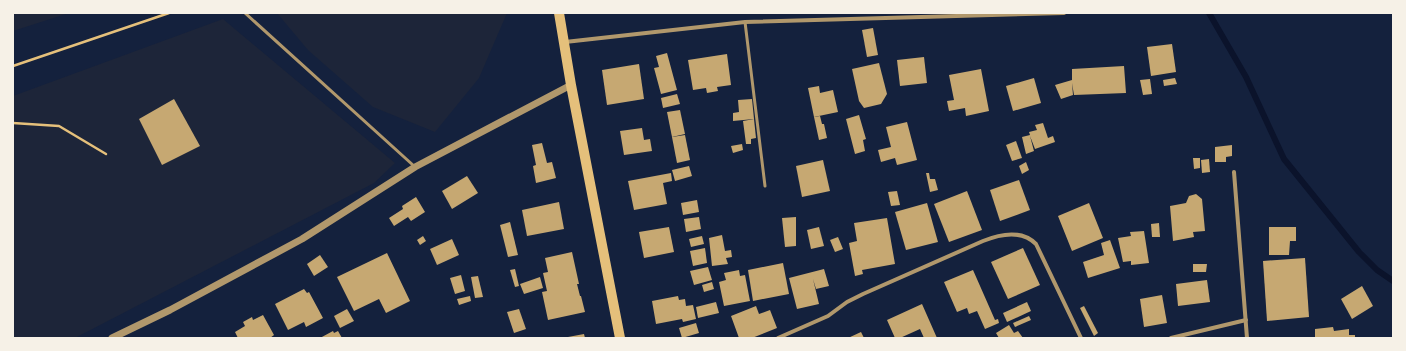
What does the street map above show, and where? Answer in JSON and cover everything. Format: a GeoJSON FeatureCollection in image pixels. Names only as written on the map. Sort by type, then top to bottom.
{"type":"FeatureCollection","features":[{"type":"Feature","properties":{"kind":"main road"},"geometry":{"type":"LineString","coordinates":[[559,13],[571,85],[620,338]]}},
{"type":"Feature","properties":{"kind":"street"},"geometry":{"type":"LineString","coordinates":[[564,42],[746,22],[1064,13]]}},
{"type":"Feature","properties":{"kind":"street"},"geometry":{"type":"LineString","coordinates":[[112,338],[170,310],[302,239],[415,167],[571,85]]}},
{"type":"Feature","properties":{"kind":"street"},"geometry":{"type":"LineString","coordinates":[[1234,172],[1247,338]]}},
{"type":"Feature","properties":{"kind":"street"},"geometry":{"type":"LineString","coordinates":[[778,338],[828,316],[847,302],[863,294],[994,236],[1011,234],[1028,238],[1036,244],[1081,338]]}},
{"type":"Feature","properties":{"kind":"street"},"geometry":{"type":"LineString","coordinates":[[1171,338],[1246,320]]}},
{"type":"Feature","properties":{"kind":"lane"},"geometry":{"type":"LineString","coordinates":[[245,13],[415,167]]}},
{"type":"Feature","properties":{"kind":"lane"},"geometry":{"type":"LineString","coordinates":[[746,22],[765,186]]}},
{"type":"Feature","properties":{"kind":"path"},"geometry":{"type":"LineString","coordinates":[[13,66],[169,13]]}},
{"type":"Feature","properties":{"kind":"path"},"geometry":{"type":"LineString","coordinates":[[13,123],[60,126],[106,154]]}},
{"type":"Feature","properties":{"kind":"shaded area"},"geometry":{"type":"Polygon","coordinates":[[[13,13],[69,13],[13,31],[13,13]]]}},
{"type":"Feature","properties":{"kind":"shaded area"},"geometry":{"type":"Polygon","coordinates":[[[277,13],[507,13],[479,78],[435,132],[373,107],[308,50],[277,13]]]}},
{"type":"Feature","properties":{"kind":"shaded area"},"geometry":{"type":"Polygon","coordinates":[[[223,19],[395,163],[374,183],[75,338],[13,338],[13,96],[223,19]]]}},
{"type":"Feature","properties":{"kind":"building"},"geometry":{"type":"Polygon","coordinates":[[[873,28],[878,55],[867,57],[862,30],[873,28]]]}},
{"type":"Feature","properties":{"kind":"building"},"geometry":{"type":"Polygon","coordinates":[[[1172,44],[1176,72],[1151,76],[1147,47],[1172,44]]]}},
{"type":"Feature","properties":{"kind":"building"},"geometry":{"type":"Polygon","coordinates":[[[667,53],[677,90],[661,94],[654,68],[659,67],[656,56],[667,53]]]}},
{"type":"Feature","properties":{"kind":"building"},"geometry":{"type":"Polygon","coordinates":[[[727,54],[731,85],[717,87],[718,91],[707,93],[706,88],[693,90],[688,60],[727,54]]]}},
{"type":"Feature","properties":{"kind":"building"},"geometry":{"type":"Polygon","coordinates":[[[924,57],[927,83],[900,86],[897,60],[924,57]]]}},
{"type":"Feature","properties":{"kind":"building"},"geometry":{"type":"Polygon","coordinates":[[[879,63],[887,94],[881,104],[864,108],[859,101],[852,69],[879,63]]]}},
{"type":"Feature","properties":{"kind":"building"},"geometry":{"type":"Polygon","coordinates":[[[639,64],[644,99],[607,105],[602,70],[639,64]]]}},
{"type":"Feature","properties":{"kind":"building"},"geometry":{"type":"Polygon","coordinates":[[[1124,66],[1126,93],[1074,95],[1072,83],[1073,95],[1061,99],[1055,85],[1072,80],[1072,69],[1124,66]]]}},
{"type":"Feature","properties":{"kind":"building"},"geometry":{"type":"Polygon","coordinates":[[[981,69],[989,111],[966,116],[965,108],[949,111],[947,101],[954,100],[949,75],[981,69]]]}},
{"type":"Feature","properties":{"kind":"building"},"geometry":{"type":"Polygon","coordinates":[[[1034,78],[1041,103],[1013,111],[1006,86],[1034,78]]]}},
{"type":"Feature","properties":{"kind":"building"},"geometry":{"type":"Polygon","coordinates":[[[1175,78],[1177,84],[1164,86],[1163,80],[1175,78]]]}},
{"type":"Feature","properties":{"kind":"building"},"geometry":{"type":"Polygon","coordinates":[[[1150,79],[1152,94],[1143,95],[1140,80],[1150,79]]]}},
{"type":"Feature","properties":{"kind":"building"},"geometry":{"type":"Polygon","coordinates":[[[819,86],[820,93],[833,90],[838,112],[814,117],[808,88],[819,86]]]}},
{"type":"Feature","properties":{"kind":"building"},"geometry":{"type":"Polygon","coordinates":[[[677,94],[680,104],[663,108],[661,98],[677,94]]]}},
{"type":"Feature","properties":{"kind":"building"},"geometry":{"type":"Polygon","coordinates":[[[174,99],[200,146],[162,165],[139,119],[174,99]]]}},
{"type":"Feature","properties":{"kind":"building"},"geometry":{"type":"Polygon","coordinates":[[[752,99],[754,119],[733,121],[733,113],[739,112],[738,100],[752,99]]]}},
{"type":"Feature","properties":{"kind":"building"},"geometry":{"type":"Polygon","coordinates":[[[680,110],[685,134],[672,137],[667,112],[680,110]]]}},
{"type":"Feature","properties":{"kind":"building"},"geometry":{"type":"Polygon","coordinates":[[[859,115],[866,139],[863,140],[865,151],[855,154],[846,119],[859,115]]]}},
{"type":"Feature","properties":{"kind":"building"},"geometry":{"type":"Polygon","coordinates":[[[820,116],[822,124],[824,124],[827,138],[819,140],[814,117],[820,116]]]}},
{"type":"Feature","properties":{"kind":"building"},"geometry":{"type":"Polygon","coordinates":[[[754,119],[756,138],[751,139],[751,144],[746,144],[743,121],[754,119]]]}},
{"type":"Feature","properties":{"kind":"building"},"geometry":{"type":"Polygon","coordinates":[[[907,122],[917,160],[897,165],[895,158],[881,162],[878,150],[891,147],[886,127],[907,122]]]}},
{"type":"Feature","properties":{"kind":"building"},"geometry":{"type":"Polygon","coordinates":[[[1043,123],[1048,138],[1053,136],[1055,142],[1035,149],[1030,136],[1034,151],[1026,154],[1022,137],[1030,135],[1029,132],[1037,130],[1035,125],[1043,123]]]}},
{"type":"Feature","properties":{"kind":"building"},"geometry":{"type":"Polygon","coordinates":[[[642,128],[644,140],[650,139],[652,151],[624,155],[620,131],[642,128]]]}},
{"type":"Feature","properties":{"kind":"building"},"geometry":{"type":"Polygon","coordinates":[[[685,135],[690,160],[677,163],[672,137],[685,135]]]}},
{"type":"Feature","properties":{"kind":"building"},"geometry":{"type":"Polygon","coordinates":[[[1016,141],[1022,158],[1012,161],[1006,145],[1016,141]]]}},
{"type":"Feature","properties":{"kind":"building"},"geometry":{"type":"Polygon","coordinates":[[[542,143],[547,163],[552,162],[556,178],[536,183],[533,166],[536,165],[532,145],[542,143]]]}},
{"type":"Feature","properties":{"kind":"building"},"geometry":{"type":"Polygon","coordinates":[[[742,144],[743,150],[733,153],[731,146],[742,144]]]}},
{"type":"Feature","properties":{"kind":"building"},"geometry":{"type":"Polygon","coordinates":[[[1232,145],[1232,156],[1226,157],[1226,162],[1215,162],[1215,147],[1232,145]]]}},
{"type":"Feature","properties":{"kind":"building"},"geometry":{"type":"Polygon","coordinates":[[[1193,158],[1200,158],[1200,168],[1194,169],[1193,158]]]}},
{"type":"Feature","properties":{"kind":"building"},"geometry":{"type":"Polygon","coordinates":[[[1209,159],[1210,172],[1202,173],[1201,160],[1209,159]]]}},
{"type":"Feature","properties":{"kind":"building"},"geometry":{"type":"Polygon","coordinates":[[[823,160],[830,191],[802,197],[796,166],[823,160]]]}},
{"type":"Feature","properties":{"kind":"building"},"geometry":{"type":"Polygon","coordinates":[[[1026,162],[1029,170],[1022,174],[1019,166],[1026,162]]]}},
{"type":"Feature","properties":{"kind":"building"},"geometry":{"type":"Polygon","coordinates":[[[689,166],[692,176],[675,181],[672,170],[689,166]]]}},
{"type":"Feature","properties":{"kind":"building"},"geometry":{"type":"Polygon","coordinates":[[[671,173],[672,181],[663,183],[667,204],[634,210],[628,181],[671,173]]]}},
{"type":"Feature","properties":{"kind":"building"},"geometry":{"type":"Polygon","coordinates":[[[926,173],[929,173],[930,179],[935,179],[938,190],[930,192],[926,173]]]}},
{"type":"Feature","properties":{"kind":"building"},"geometry":{"type":"Polygon","coordinates":[[[467,176],[478,193],[452,209],[442,191],[467,176]]]}},
{"type":"Feature","properties":{"kind":"building"},"geometry":{"type":"Polygon","coordinates":[[[1019,180],[1030,210],[1000,221],[990,190],[1019,180]]]}},
{"type":"Feature","properties":{"kind":"building"},"geometry":{"type":"Polygon","coordinates":[[[897,191],[900,205],[891,206],[888,192],[897,191]]]}},
{"type":"Feature","properties":{"kind":"building"},"geometry":{"type":"Polygon","coordinates":[[[967,191],[982,230],[949,242],[934,204],[967,191]]]}},
{"type":"Feature","properties":{"kind":"building"},"geometry":{"type":"Polygon","coordinates":[[[1196,194],[1202,199],[1205,231],[1193,232],[1194,237],[1173,241],[1170,206],[1186,203],[1189,196],[1196,194]]]}},
{"type":"Feature","properties":{"kind":"building"},"geometry":{"type":"Polygon","coordinates":[[[416,197],[425,212],[411,221],[408,217],[394,226],[389,218],[403,209],[402,206],[416,197]]]}},
{"type":"Feature","properties":{"kind":"building"},"geometry":{"type":"Polygon","coordinates":[[[697,200],[699,212],[683,215],[681,203],[697,200]]]}},
{"type":"Feature","properties":{"kind":"building"},"geometry":{"type":"Polygon","coordinates":[[[559,202],[564,229],[527,236],[522,210],[559,202]]]}},
{"type":"Feature","properties":{"kind":"building"},"geometry":{"type":"Polygon","coordinates":[[[927,203],[938,242],[906,250],[895,212],[927,203]]]}},
{"type":"Feature","properties":{"kind":"building"},"geometry":{"type":"Polygon","coordinates":[[[1089,203],[1103,238],[1072,251],[1058,216],[1089,203]]]}},
{"type":"Feature","properties":{"kind":"building"},"geometry":{"type":"Polygon","coordinates":[[[699,217],[701,229],[686,232],[684,219],[699,217]]]}},
{"type":"Feature","properties":{"kind":"building"},"geometry":{"type":"Polygon","coordinates":[[[796,217],[796,246],[785,247],[782,218],[796,217]]]}},
{"type":"Feature","properties":{"kind":"building"},"geometry":{"type":"Polygon","coordinates":[[[887,218],[895,264],[862,270],[863,274],[855,276],[849,243],[857,241],[854,223],[887,218]]]}},
{"type":"Feature","properties":{"kind":"building"},"geometry":{"type":"Polygon","coordinates":[[[510,222],[518,255],[508,257],[500,225],[510,222]]]}},
{"type":"Feature","properties":{"kind":"building"},"geometry":{"type":"Polygon","coordinates":[[[1159,223],[1160,237],[1152,237],[1151,224],[1159,223]]]}},
{"type":"Feature","properties":{"kind":"building"},"geometry":{"type":"Polygon","coordinates":[[[669,227],[674,252],[644,258],[639,232],[669,227]]]}},
{"type":"Feature","properties":{"kind":"building"},"geometry":{"type":"Polygon","coordinates":[[[819,227],[824,246],[811,249],[807,230],[819,227]]]}},
{"type":"Feature","properties":{"kind":"building"},"geometry":{"type":"Polygon","coordinates":[[[1269,227],[1296,227],[1296,241],[1290,241],[1289,255],[1269,255],[1269,227]]]}},
{"type":"Feature","properties":{"kind":"building"},"geometry":{"type":"Polygon","coordinates":[[[1144,231],[1149,263],[1131,265],[1131,261],[1123,262],[1118,238],[1131,236],[1130,232],[1144,231]]]}},
{"type":"Feature","properties":{"kind":"building"},"geometry":{"type":"Polygon","coordinates":[[[722,235],[725,251],[731,250],[732,257],[726,258],[728,264],[712,266],[709,238],[722,235]]]}},
{"type":"Feature","properties":{"kind":"building"},"geometry":{"type":"Polygon","coordinates":[[[423,236],[426,241],[420,245],[417,240],[423,236]]]}},
{"type":"Feature","properties":{"kind":"building"},"geometry":{"type":"Polygon","coordinates":[[[702,236],[704,244],[691,247],[689,239],[702,236]]]}},
{"type":"Feature","properties":{"kind":"building"},"geometry":{"type":"Polygon","coordinates":[[[838,237],[843,249],[835,252],[830,240],[838,237]]]}},
{"type":"Feature","properties":{"kind":"building"},"geometry":{"type":"Polygon","coordinates":[[[452,239],[459,255],[437,265],[430,249],[452,239]]]}},
{"type":"Feature","properties":{"kind":"building"},"geometry":{"type":"Polygon","coordinates":[[[1110,240],[1120,268],[1088,278],[1083,262],[1104,255],[1101,243],[1110,240]]]}},
{"type":"Feature","properties":{"kind":"building"},"geometry":{"type":"Polygon","coordinates":[[[705,248],[707,263],[693,266],[690,251],[705,248]]]}},
{"type":"Feature","properties":{"kind":"building"},"geometry":{"type":"Polygon","coordinates":[[[1023,248],[1040,285],[1008,299],[991,262],[1023,248]]]}},
{"type":"Feature","properties":{"kind":"building"},"geometry":{"type":"Polygon","coordinates":[[[572,252],[579,284],[577,284],[585,312],[548,320],[542,292],[547,291],[543,273],[548,272],[545,258],[572,252]]]}},
{"type":"Feature","properties":{"kind":"building"},"geometry":{"type":"Polygon","coordinates":[[[387,253],[410,301],[386,313],[379,299],[354,311],[337,277],[387,253]]]}},
{"type":"Feature","properties":{"kind":"building"},"geometry":{"type":"Polygon","coordinates":[[[320,255],[328,267],[314,276],[307,264],[320,255]]]}},
{"type":"Feature","properties":{"kind":"building"},"geometry":{"type":"Polygon","coordinates":[[[1305,258],[1309,317],[1267,321],[1263,261],[1305,258]]]}},
{"type":"Feature","properties":{"kind":"building"},"geometry":{"type":"Polygon","coordinates":[[[783,263],[789,294],[753,301],[748,270],[783,263]]]}},
{"type":"Feature","properties":{"kind":"building"},"geometry":{"type":"Polygon","coordinates":[[[1193,264],[1207,264],[1206,272],[1193,272],[1193,264]]]}},
{"type":"Feature","properties":{"kind":"building"},"geometry":{"type":"Polygon","coordinates":[[[708,267],[712,280],[694,285],[690,271],[708,267]]]}},
{"type":"Feature","properties":{"kind":"building"},"geometry":{"type":"Polygon","coordinates":[[[515,269],[519,286],[515,287],[510,270],[515,269]]]}},
{"type":"Feature","properties":{"kind":"building"},"geometry":{"type":"Polygon","coordinates":[[[824,269],[829,286],[816,289],[813,279],[819,304],[797,309],[789,278],[824,269]]]}},
{"type":"Feature","properties":{"kind":"building"},"geometry":{"type":"Polygon","coordinates":[[[739,270],[740,276],[745,275],[750,301],[724,306],[719,282],[726,280],[724,273],[739,270]]]}},
{"type":"Feature","properties":{"kind":"building"},"geometry":{"type":"Polygon","coordinates":[[[973,270],[995,320],[998,319],[999,323],[985,329],[977,311],[969,314],[967,308],[957,312],[944,282],[973,270]]]}},
{"type":"Feature","properties":{"kind":"building"},"geometry":{"type":"Polygon","coordinates":[[[461,275],[465,291],[455,294],[450,278],[461,275]]]}},
{"type":"Feature","properties":{"kind":"building"},"geometry":{"type":"Polygon","coordinates":[[[478,276],[483,297],[475,298],[471,277],[478,276]]]}},
{"type":"Feature","properties":{"kind":"building"},"geometry":{"type":"Polygon","coordinates":[[[540,277],[543,288],[524,294],[520,284],[540,277]]]}},
{"type":"Feature","properties":{"kind":"building"},"geometry":{"type":"Polygon","coordinates":[[[1207,280],[1210,302],[1178,306],[1176,284],[1207,280]]]}},
{"type":"Feature","properties":{"kind":"building"},"geometry":{"type":"Polygon","coordinates":[[[712,282],[714,289],[704,292],[702,285],[712,282]]]}},
{"type":"Feature","properties":{"kind":"building"},"geometry":{"type":"Polygon","coordinates":[[[1362,286],[1373,306],[1352,319],[1341,299],[1362,286]]]}},
{"type":"Feature","properties":{"kind":"building"},"geometry":{"type":"Polygon","coordinates":[[[304,289],[307,293],[309,292],[323,318],[306,327],[304,322],[288,330],[275,304],[304,289]]]}},
{"type":"Feature","properties":{"kind":"building"},"geometry":{"type":"Polygon","coordinates":[[[1162,295],[1167,323],[1144,327],[1140,299],[1162,295]]]}},
{"type":"Feature","properties":{"kind":"building"},"geometry":{"type":"Polygon","coordinates":[[[470,296],[471,301],[459,305],[457,299],[470,296]]]}},
{"type":"Feature","properties":{"kind":"building"},"geometry":{"type":"Polygon","coordinates":[[[678,296],[679,300],[685,299],[686,306],[693,305],[696,319],[683,322],[682,319],[656,324],[652,301],[678,296]]]}},
{"type":"Feature","properties":{"kind":"building"},"geometry":{"type":"Polygon","coordinates":[[[716,302],[719,313],[698,318],[696,307],[716,302]]]}},
{"type":"Feature","properties":{"kind":"building"},"geometry":{"type":"Polygon","coordinates":[[[1027,302],[1031,311],[1007,322],[1003,313],[1027,302]]]}},
{"type":"Feature","properties":{"kind":"building"},"geometry":{"type":"Polygon","coordinates":[[[922,304],[937,338],[924,338],[920,329],[900,338],[895,338],[887,320],[922,304]]]}},
{"type":"Feature","properties":{"kind":"building"},"geometry":{"type":"Polygon","coordinates":[[[756,306],[759,314],[770,310],[777,328],[752,338],[739,338],[731,316],[756,306]]]}},
{"type":"Feature","properties":{"kind":"building"},"geometry":{"type":"Polygon","coordinates":[[[1084,306],[1098,333],[1094,336],[1080,308],[1084,306]]]}},
{"type":"Feature","properties":{"kind":"building"},"geometry":{"type":"Polygon","coordinates":[[[347,309],[354,321],[340,328],[334,316],[347,309]]]}},
{"type":"Feature","properties":{"kind":"building"},"geometry":{"type":"Polygon","coordinates":[[[519,309],[526,329],[514,333],[507,312],[519,309]]]}},
{"type":"Feature","properties":{"kind":"building"},"geometry":{"type":"Polygon","coordinates":[[[263,315],[274,335],[270,338],[238,338],[235,332],[245,326],[243,322],[252,317],[253,320],[263,315]]]}},
{"type":"Feature","properties":{"kind":"building"},"geometry":{"type":"Polygon","coordinates":[[[1029,316],[1031,320],[1015,327],[1013,323],[1029,316]]]}},
{"type":"Feature","properties":{"kind":"building"},"geometry":{"type":"Polygon","coordinates":[[[696,323],[699,333],[682,338],[679,328],[696,323]]]}},
{"type":"Feature","properties":{"kind":"building"},"geometry":{"type":"Polygon","coordinates":[[[1009,325],[1014,333],[1018,331],[1023,338],[999,338],[996,333],[1009,325]]]}},
{"type":"Feature","properties":{"kind":"building"},"geometry":{"type":"Polygon","coordinates":[[[1333,327],[1334,331],[1349,329],[1349,335],[1355,335],[1355,338],[1315,338],[1315,329],[1333,327]]]}},
{"type":"Feature","properties":{"kind":"building"},"geometry":{"type":"Polygon","coordinates":[[[333,331],[334,333],[338,331],[342,338],[320,338],[333,331]]]}},
{"type":"Feature","properties":{"kind":"building"},"geometry":{"type":"Polygon","coordinates":[[[861,332],[864,338],[848,338],[861,332]]]}},
{"type":"Feature","properties":{"kind":"building"},"geometry":{"type":"Polygon","coordinates":[[[584,334],[585,338],[568,338],[568,337],[584,334]]]}},
{"type":"Feature","properties":{"kind":"waterway"},"geometry":{"type":"LineString","coordinates":[[1209,13],[1246,77],[1284,159],[1359,252],[1377,270],[1393,281]]}}]}
